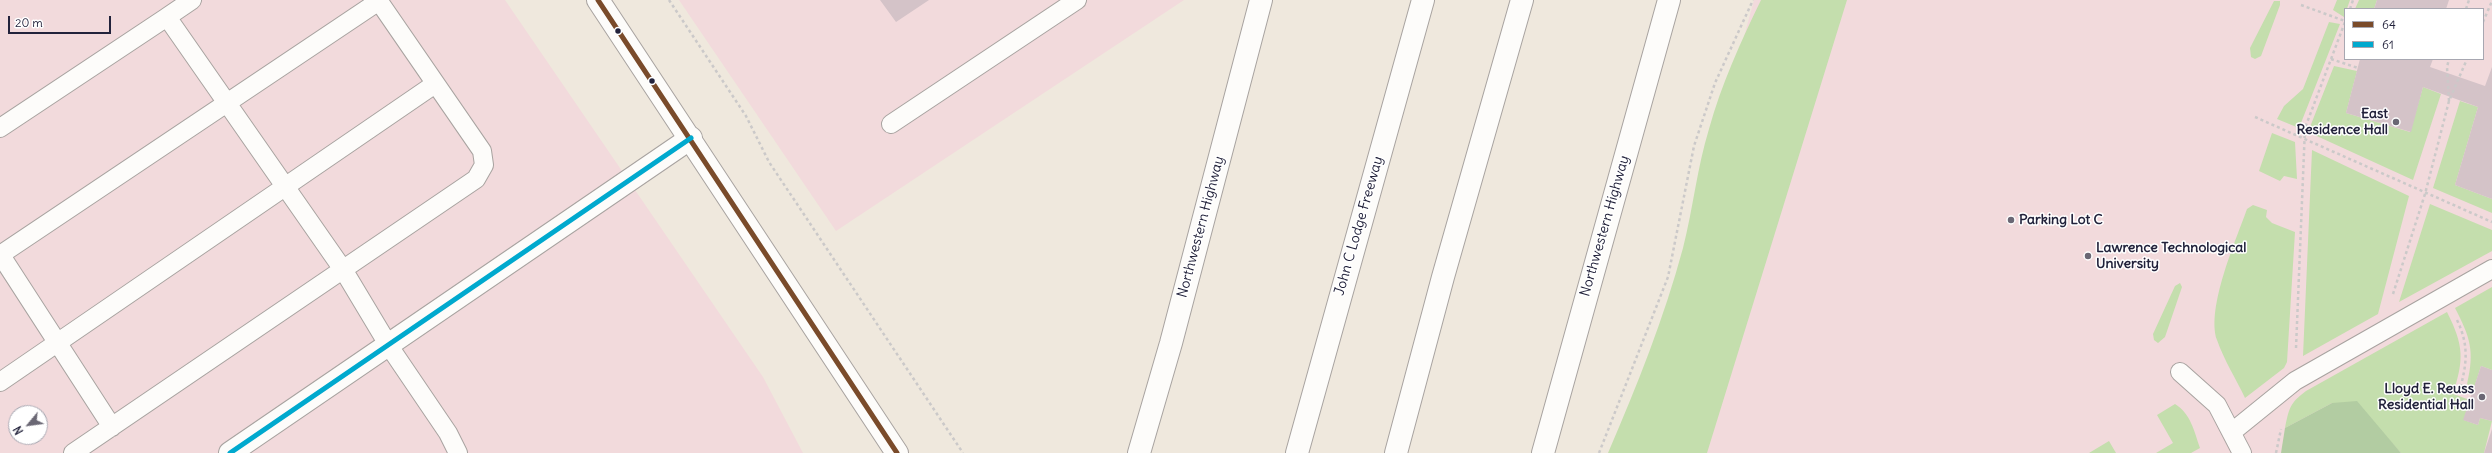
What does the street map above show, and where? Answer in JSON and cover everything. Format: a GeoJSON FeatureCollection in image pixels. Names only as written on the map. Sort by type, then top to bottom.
{"type":"FeatureCollection","features":[{"type":"Feature","properties":{"kind":"main road"},"geometry":{"type":"LineString","coordinates":[[598,0],[691,138],[897,453]]}},
{"type":"Feature","properties":{"kind":"main road","name":"Northwestern Highway"},"geometry":{"type":"LineString","coordinates":[[1139,453],[1171,343],[1261,0]]}},
{"type":"Feature","properties":{"kind":"main road","name":"John C Lodge Freeway"},"geometry":{"type":"LineString","coordinates":[[1297,453],[1423,0]]}},
{"type":"Feature","properties":{"kind":"main road"},"geometry":{"type":"LineString","coordinates":[[1396,453],[1443,277],[1522,0]]}},
{"type":"Feature","properties":{"kind":"main road","name":"Northwestern Highway"},"geometry":{"type":"LineString","coordinates":[[1543,453],[1669,0]]}},
{"type":"Feature","properties":{"kind":"main road"},"geometry":{"type":"LineString","coordinates":[[230,453],[389,346],[691,138]]}},
{"type":"Feature","properties":{"kind":"lane"},"geometry":{"type":"LineString","coordinates":[[0,128],[168,18],[192,0]]}},
{"type":"Feature","properties":{"kind":"lane"},"geometry":{"type":"LineString","coordinates":[[73,453],[112,427],[344,271],[476,179],[484,165],[482,151],[378,0],[227,103],[0,254],[112,427]]}},
{"type":"Feature","properties":{"kind":"lane"},"geometry":{"type":"LineString","coordinates":[[891,124],[1078,0]]}},
{"type":"Feature","properties":{"kind":"lane"},"geometry":{"type":"LineString","coordinates":[[168,18],[344,271],[389,346],[448,434],[458,453]]}},
{"type":"Feature","properties":{"kind":"lane"},"geometry":{"type":"LineString","coordinates":[[0,382],[435,84]]}},
{"type":"Feature","properties":{"kind":"lane"},"geometry":{"type":"LineString","coordinates":[[2232,432],[2295,381],[2381,330],[2492,270]]}},
{"type":"Feature","properties":{"kind":"lane"},"geometry":{"type":"LineString","coordinates":[[2180,372],[2217,405],[2242,453]]}},
{"type":"Feature","properties":{"kind":"path"},"geometry":{"type":"LineString","coordinates":[[669,0],[746,116],[769,162],[963,453]]}},
{"type":"Feature","properties":{"kind":"path"},"geometry":{"type":"LineString","coordinates":[[1599,453],[1668,277],[1694,146],[1715,83],[1753,0]]}},
{"type":"Feature","properties":{"kind":"path"},"geometry":{"type":"LineString","coordinates":[[2484,20],[2492,1]]}},
{"type":"Feature","properties":{"kind":"path"},"geometry":{"type":"LineString","coordinates":[[2301,6],[2344,22]]}},
{"type":"Feature","properties":{"kind":"path"},"geometry":{"type":"LineString","coordinates":[[2295,381],[2305,128],[2344,25]]}},
{"type":"Feature","properties":{"kind":"path"},"geometry":{"type":"LineString","coordinates":[[2331,59],[2358,68]]}},
{"type":"Feature","properties":{"kind":"path"},"geometry":{"type":"LineString","coordinates":[[2449,60],[2447,67],[2449,102]]}},
{"type":"Feature","properties":{"kind":"path"},"geometry":{"type":"LineString","coordinates":[[2381,330],[2425,194],[2449,102],[2467,60]]}},
{"type":"Feature","properties":{"kind":"path"},"geometry":{"type":"LineString","coordinates":[[2255,117],[2425,194],[2492,222]]}},
{"type":"Feature","properties":{"kind":"path"},"geometry":{"type":"LineString","coordinates":[[2444,296],[2466,341],[2466,365],[2460,389],[2472,394]]}},
{"type":"Feature","properties":{"kind":"path"},"geometry":{"type":"LineString","coordinates":[[2276,453],[2282,425]]}},
{"type":"Feature","properties":{"kind":"shaded area"},"geometry":{"type":"Polygon","coordinates":[[[0,0],[505,0],[763,377],[803,453],[0,453],[0,0]]]}},
{"type":"Feature","properties":{"kind":"shaded area"},"geometry":{"type":"Polygon","coordinates":[[[679,0],[1184,0],[836,231],[679,0]]]}},
{"type":"Feature","properties":{"kind":"shaded area","name":"Lawrence Technological University"},"geometry":{"type":"Polygon","coordinates":[[[1754,0],[2492,0],[2492,453],[1630,453],[1754,0]]]}},
{"type":"Feature","properties":{"kind":"green space"},"geometry":{"type":"Polygon","coordinates":[[[1761,0],[1847,0],[1707,453],[1608,453],[1649,352],[1676,274],[1705,144],[1719,96],[1739,47],[1761,0]]]}},
{"type":"Feature","properties":{"kind":"green space"},"geometry":{"type":"Polygon","coordinates":[[[2337,0],[2350,0],[2347,8],[2344,8],[2344,17],[2333,10],[2337,0]]]}},
{"type":"Feature","properties":{"kind":"green space"},"geometry":{"type":"Polygon","coordinates":[[[2359,0],[2377,0],[2374,8],[2355,8],[2359,0]]]}},
{"type":"Feature","properties":{"kind":"green space"},"geometry":{"type":"Polygon","coordinates":[[[2274,1],[2280,1],[2280,5],[2261,56],[2255,59],[2251,57],[2250,48],[2274,1]]]}},
{"type":"Feature","properties":{"kind":"green space"},"geometry":{"type":"Polygon","coordinates":[[[2329,22],[2340,24],[2299,128],[2277,119],[2284,106],[2303,89],[2329,22]]]}},
{"type":"Feature","properties":{"kind":"green space"},"geometry":{"type":"Polygon","coordinates":[[[2334,66],[2357,71],[2346,113],[2410,132],[2423,87],[2441,94],[2413,180],[2308,132],[2334,66]]]}},
{"type":"Feature","properties":{"kind":"green space"},"geometry":{"type":"Polygon","coordinates":[[[2460,101],[2478,107],[2455,185],[2492,199],[2492,213],[2433,188],[2460,101]]]}},
{"type":"Feature","properties":{"kind":"green space"},"geometry":{"type":"Polygon","coordinates":[[[2272,133],[2295,142],[2297,179],[2284,176],[2280,181],[2259,171],[2272,133]]]}},
{"type":"Feature","properties":{"kind":"green space"},"geometry":{"type":"Polygon","coordinates":[[[2312,150],[2409,196],[2378,314],[2303,356],[2312,150]]]}},
{"type":"Feature","properties":{"kind":"green space"},"geometry":{"type":"Polygon","coordinates":[[[2430,204],[2492,230],[2492,251],[2399,302],[2430,204]]]}},
{"type":"Feature","properties":{"kind":"green space"},"geometry":{"type":"Polygon","coordinates":[[[2253,205],[2267,210],[2266,217],[2272,223],[2295,232],[2287,362],[2284,368],[2245,398],[2217,340],[2215,326],[2216,310],[2224,274],[2247,209],[2253,205]]]}},
{"type":"Feature","properties":{"kind":"green space"},"geometry":{"type":"Polygon","coordinates":[[[2180,283],[2182,287],[2165,337],[2158,343],[2154,340],[2153,334],[2175,286],[2180,283]]]}},
{"type":"Feature","properties":{"kind":"green space"},"geometry":{"type":"Polygon","coordinates":[[[2492,287],[2492,370],[2481,366],[2474,388],[2467,384],[2471,362],[2470,344],[2455,308],[2492,287]]]}},
{"type":"Feature","properties":{"kind":"green space"},"geometry":{"type":"Polygon","coordinates":[[[2447,312],[2457,334],[2460,353],[2459,371],[2453,394],[2470,400],[2464,420],[2478,425],[2480,418],[2492,421],[2484,453],[2401,453],[2383,433],[2332,403],[2285,428],[2291,406],[2306,391],[2447,312]]]}},
{"type":"Feature","properties":{"kind":"green space"},"geometry":{"type":"Polygon","coordinates":[[[2357,401],[2401,453],[2281,453],[2285,428],[2332,403],[2357,401]]]}},
{"type":"Feature","properties":{"kind":"green space"},"geometry":{"type":"Polygon","coordinates":[[[2175,404],[2185,413],[2188,418],[2194,429],[2200,448],[2191,453],[2156,453],[2173,443],[2157,415],[2175,404]]]}},
{"type":"Feature","properties":{"kind":"green space"},"geometry":{"type":"Polygon","coordinates":[[[2109,441],[2116,453],[2089,453],[2109,441]]]}},
{"type":"Feature","properties":{"kind":"building"},"geometry":{"type":"Polygon","coordinates":[[[880,0],[929,0],[896,22],[880,0]]]}},
{"type":"Feature","properties":{"kind":"building"},"geometry":{"type":"Polygon","coordinates":[[[2377,0],[2449,0],[2446,8],[2374,8],[2377,0]]]}},
{"type":"Feature","properties":{"kind":"building","name":"East Residence Hall"},"geometry":{"type":"Polygon","coordinates":[[[2360,60],[2433,60],[2430,67],[2485,86],[2492,67],[2492,199],[2455,185],[2478,107],[2423,87],[2411,132],[2346,113],[2360,60]]]}},
{"type":"Feature","properties":{"kind":"building","name":"Lloyd E. Reuss Residential Hall"},"geometry":{"type":"Polygon","coordinates":[[[2481,366],[2492,370],[2492,421],[2480,418],[2478,425],[2463,420],[2481,366]]]}},
{"type":"Feature","properties":{"kind":"building","name":"Lloyd E. Reuss Residential Hall"},"geometry":{"type":"Polygon","coordinates":[[[2492,429],[2492,453],[2484,453],[2492,429]]]}},
{"type":"Feature","properties":{"kind":"transit line","name":"64"},"geometry":{"type":"LineString","coordinates":[[598,0],[897,453]]}},
{"type":"Feature","properties":{"kind":"transit line","name":"61"},"geometry":{"type":"LineString","coordinates":[[230,453],[691,138]]}},
{"type":"Feature","properties":{"kind":"place","name":"East Residence Hall"},"geometry":{"type":"Point","coordinates":[2396,122]}},
{"type":"Feature","properties":{"kind":"place","name":"Parking Lot C"},"geometry":{"type":"Point","coordinates":[2011,220]}},
{"type":"Feature","properties":{"kind":"place","name":"Lawrence Technological University"},"geometry":{"type":"Point","coordinates":[2088,256]}},
{"type":"Feature","properties":{"kind":"place","name":"Lloyd E. Reuss Residential Hall"},"geometry":{"type":"Point","coordinates":[2482,397]}}]}
